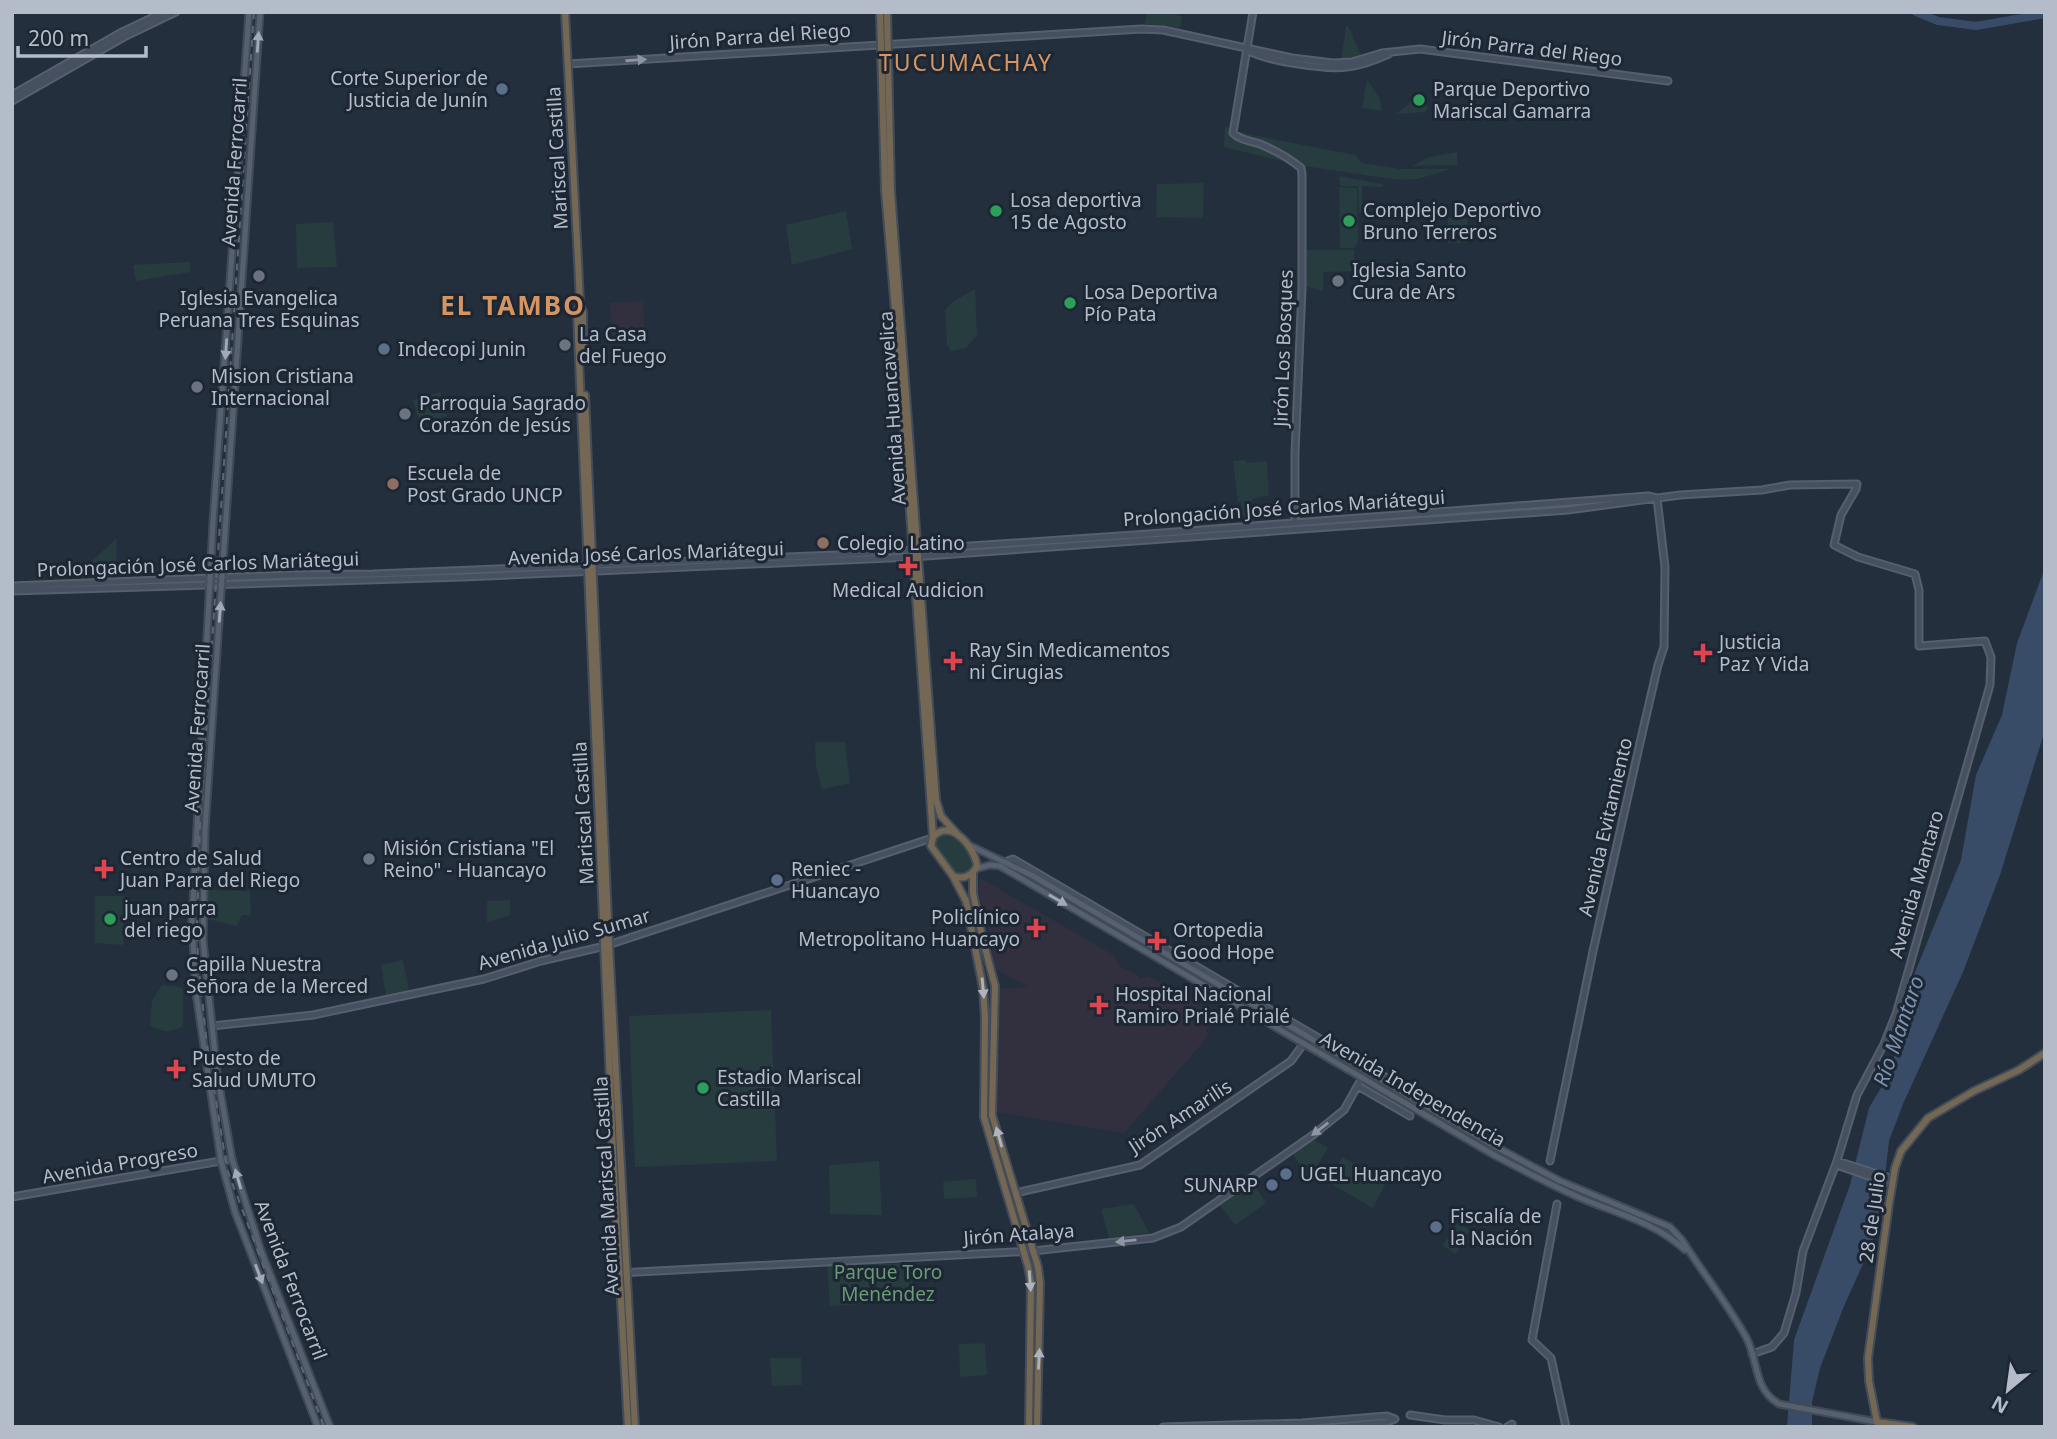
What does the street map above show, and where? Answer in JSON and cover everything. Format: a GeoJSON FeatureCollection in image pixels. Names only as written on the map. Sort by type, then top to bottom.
{"type":"FeatureCollection","features":[{"type":"Feature","properties":{"kind":"highway","name":"Mariscal Castilla"},"geometry":{"type":"LineString","coordinates":[[565,12],[607,945]]}},
{"type":"Feature","properties":{"kind":"highway","name":"Avenida Huancavelica"},"geometry":{"type":"LineString","coordinates":[[880,12],[884,44]]}},
{"type":"Feature","properties":{"kind":"highway","name":"Avenida Huancavelica"},"geometry":{"type":"LineString","coordinates":[[887,12],[884,44],[885,191],[936,800],[941,816],[959,836]]}},
{"type":"Feature","properties":{"kind":"highway","name":"Avenida Huancavelica"},"geometry":{"type":"LineString","coordinates":[[915,553],[932,837]]}},
{"type":"Feature","properties":{"kind":"highway"},"geometry":{"type":"LineString","coordinates":[[1029,1427],[1031,1282],[984,1117],[985,1007],[982,975],[966,901],[953,876],[933,849],[932,837],[943,830],[959,836],[969,845],[976,859],[974,893],[995,986],[992,1115],[1040,1283],[1037,1427]]}},
{"type":"Feature","properties":{"kind":"highway"},"geometry":{"type":"LineString","coordinates":[[953,876],[963,878],[974,871]]}},
{"type":"Feature","properties":{"kind":"highway"},"geometry":{"type":"LineString","coordinates":[[974,942],[983,940]]}},
{"type":"Feature","properties":{"kind":"highway","name":"Avenida Mariscal Castilla"},"geometry":{"type":"LineString","coordinates":[[607,945],[623,1272],[635,1427]]}},
{"type":"Feature","properties":{"kind":"highway","name":"28 de Julio"},"geometry":{"type":"LineString","coordinates":[[1877,1422],[1869,1381],[1868,1358],[1890,1181],[1901,1151],[1928,1118],[1974,1091],[2019,1070],[2045,1053]]}},
{"type":"Feature","properties":{"kind":"highway"},"geometry":{"type":"LineString","coordinates":[[984,1081],[992,1082]]}},
{"type":"Feature","properties":{"kind":"highway","name":"Avenida Mariscal Castilla"},"geometry":{"type":"LineString","coordinates":[[623,1272],[621,1321],[628,1427]]}},
{"type":"Feature","properties":{"kind":"highway"},"geometry":{"type":"LineString","coordinates":[[1877,1422],[1913,1427]]}},
{"type":"Feature","properties":{"kind":"main road","name":"Avenida Ferrocarril"},"geometry":{"type":"LineString","coordinates":[[249,12],[210,582],[192,922],[196,993],[221,1161],[235,1212],[318,1427]]}},
{"type":"Feature","properties":{"kind":"main road","name":"Avenida Ferrocarril"},"geometry":{"type":"LineString","coordinates":[[260,12],[205,842],[203,940],[217,1073],[232,1159],[261,1251],[330,1427]]}},
{"type":"Feature","properties":{"kind":"main road","name":"Avenida Independencia"},"geometry":{"type":"LineString","coordinates":[[969,845],[1092,910],[1364,1074]]}},
{"type":"Feature","properties":{"kind":"main road","name":"Avenida Independencia"},"geometry":{"type":"LineString","coordinates":[[974,871],[990,865],[1000,866],[1304,1043],[1553,1178],[1670,1227],[1746,1338],[1757,1377],[1769,1399],[1783,1405],[1877,1422]]}},
{"type":"Feature","properties":{"kind":"street"},"geometry":{"type":"LineString","coordinates":[[12,102],[122,32],[164,12]]}},
{"type":"Feature","properties":{"kind":"street"},"geometry":{"type":"LineString","coordinates":[[12,95],[176,12]]}},
{"type":"Feature","properties":{"kind":"street"},"geometry":{"type":"LineString","coordinates":[[1246,48],[1253,12]]}},
{"type":"Feature","properties":{"kind":"street","name":"Jirón Parra del Riego"},"geometry":{"type":"LineString","coordinates":[[568,64],[1141,29],[1163,30],[1333,63],[1420,49],[1668,81]]}},
{"type":"Feature","properties":{"kind":"street","name":"Jirón Los Bosques"},"geometry":{"type":"LineString","coordinates":[[1246,48],[1234,135],[1266,147],[1301,168],[1302,302],[1295,453],[1296,526]]}},
{"type":"Feature","properties":{"kind":"street","name":"Prolongación José Carlos Mariátegui"},"geometry":{"type":"LineString","coordinates":[[915,553],[1296,526],[1648,496],[1657,498],[1762,490],[1790,485],[1857,484],[1841,515],[1834,545],[1858,558],[1914,573],[1919,590],[1919,646],[1985,641]]}},
{"type":"Feature","properties":{"kind":"street","name":"Avenida Evitamiento"},"geometry":{"type":"LineString","coordinates":[[1550,1161],[1598,926],[1664,647],[1665,567],[1657,498]]}},
{"type":"Feature","properties":{"kind":"street","name":"Avenida José Carlos Mariátegui"},"geometry":{"type":"LineString","coordinates":[[382,576],[915,553]]}},
{"type":"Feature","properties":{"kind":"street","name":"Prolongación José Carlos Mariátegui"},"geometry":{"type":"LineString","coordinates":[[12,589],[382,576]]}},
{"type":"Feature","properties":{"kind":"street","name":"Avenida Mantaro"},"geometry":{"type":"LineString","coordinates":[[1752,1354],[1772,1347],[1784,1333],[1796,1293],[1803,1251],[1836,1163],[1860,1086],[1884,1044],[1896,1014],[1990,685],[1991,657],[1985,641]]}},
{"type":"Feature","properties":{"kind":"street","name":"Avenida Julio Sumar"},"geometry":{"type":"LineString","coordinates":[[212,1026],[325,1012],[484,979],[541,961],[607,945],[916,845],[932,837]]}},
{"type":"Feature","properties":{"kind":"street"},"geometry":{"type":"LineString","coordinates":[[916,845],[933,849]]}},
{"type":"Feature","properties":{"kind":"street","name":"Avenida Independencia"},"geometry":{"type":"LineString","coordinates":[[1005,862],[1013,859],[1421,1098]]}},
{"type":"Feature","properties":{"kind":"street","name":"Jirón Amarilis"},"geometry":{"type":"LineString","coordinates":[[1015,1193],[1140,1165],[1291,1061],[1304,1043]]}},
{"type":"Feature","properties":{"kind":"street","name":"Jirón Atalaya"},"geometry":{"type":"LineString","coordinates":[[623,1272],[1033,1251],[1153,1238],[1181,1227],[1339,1115],[1364,1074]]}},
{"type":"Feature","properties":{"kind":"street","name":"Avenida Independencia"},"geometry":{"type":"LineString","coordinates":[[1358,1086],[1410,1116]]}},
{"type":"Feature","properties":{"kind":"street","name":"Avenida Progreso"},"geometry":{"type":"LineString","coordinates":[[12,1197],[232,1159]]}},
{"type":"Feature","properties":{"kind":"street"},"geometry":{"type":"LineString","coordinates":[[1836,1163],[1890,1181]]}},
{"type":"Feature","properties":{"kind":"street"},"geometry":{"type":"LineString","coordinates":[[1557,1203],[1532,1340],[1551,1358],[1566,1427]]}},
{"type":"Feature","properties":{"kind":"street"},"geometry":{"type":"LineString","coordinates":[[1410,1415],[1445,1420],[1474,1420],[1499,1427]]}},
{"type":"Feature","properties":{"kind":"street"},"geometry":{"type":"LineString","coordinates":[[1163,1427],[1302,1423],[1387,1416],[1395,1419],[1337,1427]]}},
{"type":"Feature","properties":{"kind":"shaded area"},"geometry":{"type":"Polygon","coordinates":[[[643,301],[645,336],[613,339],[610,303],[643,301]]]}},
{"type":"Feature","properties":{"kind":"shaded area","name":"Hospital Nacional Ramiro Prialé Prialé"},"geometry":{"type":"Polygon","coordinates":[[[980,878],[1115,956],[1119,966],[1139,976],[1139,979],[1148,976],[1219,1017],[1206,1030],[1209,1035],[1124,1133],[996,1112],[998,1055],[1001,1051],[998,1049],[999,989],[1028,987],[994,968],[991,939],[978,888],[980,878]]]}},
{"type":"Feature","properties":{"kind":"green space"},"geometry":{"type":"Polygon","coordinates":[[[1147,12],[1166,12],[1182,16],[1180,28],[1145,24],[1147,12]]]}},
{"type":"Feature","properties":{"kind":"green space"},"geometry":{"type":"Polygon","coordinates":[[[1346,26],[1362,57],[1341,62],[1346,26]]]}},
{"type":"Feature","properties":{"kind":"green space"},"geometry":{"type":"Polygon","coordinates":[[[1367,79],[1379,97],[1382,111],[1362,108],[1367,79]]]}},
{"type":"Feature","properties":{"kind":"green space","name":"Parque Deportivo Mariscal Gamarra"},"geometry":{"type":"Polygon","coordinates":[[[1422,93],[1428,109],[1425,112],[1396,114],[1422,93]]]}},
{"type":"Feature","properties":{"kind":"green space"},"geometry":{"type":"Polygon","coordinates":[[[1225,127],[1230,128],[1231,137],[1259,147],[1282,159],[1281,161],[1224,147],[1225,127]]]}},
{"type":"Feature","properties":{"kind":"green space"},"geometry":{"type":"Polygon","coordinates":[[[1237,132],[1355,155],[1362,163],[1400,169],[1451,169],[1418,179],[1399,180],[1304,166],[1237,132]]]}},
{"type":"Feature","properties":{"kind":"green space"},"geometry":{"type":"Polygon","coordinates":[[[1457,152],[1458,165],[1412,166],[1429,157],[1457,152]]]}},
{"type":"Feature","properties":{"kind":"green space"},"geometry":{"type":"Polygon","coordinates":[[[1339,176],[1383,184],[1383,187],[1362,186],[1362,213],[1359,213],[1358,186],[1340,186],[1339,176]]]}},
{"type":"Feature","properties":{"kind":"green space"},"geometry":{"type":"Polygon","coordinates":[[[1204,183],[1203,218],[1156,217],[1157,184],[1204,183]]]}},
{"type":"Feature","properties":{"kind":"green space","name":"Complejo Deportivo Bruno Terreros"},"geometry":{"type":"Polygon","coordinates":[[[1339,187],[1357,188],[1358,243],[1354,248],[1340,248],[1339,187]]]}},
{"type":"Feature","properties":{"kind":"green space"},"geometry":{"type":"Polygon","coordinates":[[[846,211],[852,249],[792,265],[786,225],[846,211]]]}},
{"type":"Feature","properties":{"kind":"green space"},"geometry":{"type":"Polygon","coordinates":[[[1448,218],[1467,218],[1467,243],[1448,243],[1448,218]]]}},
{"type":"Feature","properties":{"kind":"green space"},"geometry":{"type":"Polygon","coordinates":[[[333,222],[337,267],[297,268],[296,224],[333,222]]]}},
{"type":"Feature","properties":{"kind":"green space"},"geometry":{"type":"Polygon","coordinates":[[[1305,250],[1354,250],[1354,271],[1323,272],[1323,291],[1305,286],[1305,250]]]}},
{"type":"Feature","properties":{"kind":"green space"},"geometry":{"type":"Polygon","coordinates":[[[190,262],[190,272],[136,281],[133,265],[190,262]]]}},
{"type":"Feature","properties":{"kind":"green space"},"geometry":{"type":"Polygon","coordinates":[[[975,289],[977,335],[966,348],[950,351],[947,344],[945,310],[975,289]]]}},
{"type":"Feature","properties":{"kind":"green space"},"geometry":{"type":"Polygon","coordinates":[[[440,392],[447,416],[420,424],[413,400],[440,392]]]}},
{"type":"Feature","properties":{"kind":"green space"},"geometry":{"type":"Polygon","coordinates":[[[1246,460],[1247,463],[1267,461],[1269,495],[1252,499],[1254,521],[1242,521],[1241,502],[1238,502],[1233,461],[1246,460]]]}},
{"type":"Feature","properties":{"kind":"green space"},"geometry":{"type":"Polygon","coordinates":[[[117,538],[116,576],[83,579],[79,577],[81,571],[117,538]]]}},
{"type":"Feature","properties":{"kind":"green space"},"geometry":{"type":"Polygon","coordinates":[[[815,742],[845,742],[850,783],[821,788],[815,742]]]}},
{"type":"Feature","properties":{"kind":"green space"},"geometry":{"type":"Polygon","coordinates":[[[943,833],[954,838],[969,852],[974,863],[970,872],[964,875],[954,873],[934,844],[934,840],[943,833]]]}},
{"type":"Feature","properties":{"kind":"green space"},"geometry":{"type":"Polygon","coordinates":[[[208,890],[250,891],[251,916],[242,915],[237,926],[207,919],[208,890]]]}},
{"type":"Feature","properties":{"kind":"green space","name":"juan parra del riego"},"geometry":{"type":"Polygon","coordinates":[[[95,896],[125,896],[123,945],[95,943],[95,896]]]}},
{"type":"Feature","properties":{"kind":"green space"},"geometry":{"type":"Polygon","coordinates":[[[510,900],[510,915],[487,923],[487,901],[510,900]]]}},
{"type":"Feature","properties":{"kind":"green space"},"geometry":{"type":"Polygon","coordinates":[[[403,960],[409,991],[386,996],[381,965],[403,960]]]}},
{"type":"Feature","properties":{"kind":"green space"},"geometry":{"type":"Polygon","coordinates":[[[162,985],[183,989],[183,1026],[170,1031],[159,1030],[150,1025],[152,1001],[162,985]]]}},
{"type":"Feature","properties":{"kind":"green space","name":"Estadio Mariscal Castilla"},"geometry":{"type":"Polygon","coordinates":[[[771,1010],[777,1161],[635,1167],[629,1016],[771,1010]]]}},
{"type":"Feature","properties":{"kind":"green space"},"geometry":{"type":"Polygon","coordinates":[[[1313,1139],[1328,1148],[1314,1171],[1307,1175],[1293,1154],[1313,1139]]]}},
{"type":"Feature","properties":{"kind":"green space"},"geometry":{"type":"Polygon","coordinates":[[[1342,1157],[1387,1181],[1373,1208],[1328,1182],[1342,1157]]]}},
{"type":"Feature","properties":{"kind":"green space"},"geometry":{"type":"Polygon","coordinates":[[[879,1161],[882,1215],[830,1214],[829,1165],[879,1161]]]}},
{"type":"Feature","properties":{"kind":"green space"},"geometry":{"type":"Polygon","coordinates":[[[976,1179],[977,1197],[944,1199],[943,1182],[976,1179]]]}},
{"type":"Feature","properties":{"kind":"green space"},"geometry":{"type":"Polygon","coordinates":[[[1253,1182],[1266,1203],[1235,1225],[1219,1204],[1253,1182]]]}},
{"type":"Feature","properties":{"kind":"green space"},"geometry":{"type":"Polygon","coordinates":[[[1134,1204],[1149,1233],[1109,1238],[1101,1209],[1134,1204]]]}},
{"type":"Feature","properties":{"kind":"green space"},"geometry":{"type":"Polygon","coordinates":[[[1457,1222],[1470,1230],[1456,1254],[1443,1246],[1457,1222]]]}},
{"type":"Feature","properties":{"kind":"green space","name":"Parque Toro Menéndez"},"geometry":{"type":"Polygon","coordinates":[[[910,1263],[914,1301],[830,1306],[827,1266],[910,1263]]]}},
{"type":"Feature","properties":{"kind":"green space"},"geometry":{"type":"Polygon","coordinates":[[[985,1343],[987,1375],[960,1377],[959,1344],[985,1343]]]}},
{"type":"Feature","properties":{"kind":"green space"},"geometry":{"type":"Polygon","coordinates":[[[770,1358],[801,1358],[802,1385],[772,1386],[770,1358]]]}},
{"type":"Feature","properties":{"kind":"water"},"geometry":{"type":"Polygon","coordinates":[[[2045,568],[2045,730],[2000,875],[1963,972],[1889,1141],[1882,1201],[1872,1244],[1820,1368],[1812,1402],[1812,1427],[1787,1427],[1794,1340],[1850,1185],[1869,1108],[1888,1076],[1905,1023],[1911,982],[1961,860],[1976,775],[2002,715],[2017,643],[2045,568]]]}},
{"type":"Feature","properties":{"kind":"waterway"},"geometry":{"type":"LineString","coordinates":[[1916,12],[1938,21],[1976,26],[2045,14]]}},
{"type":"Feature","properties":{"kind":"railway"},"geometry":{"type":"LineString","coordinates":[[254,12],[200,824],[198,961],[207,1045],[227,1169],[324,1427]]}},
{"type":"Feature","properties":{"kind":"place","name":"Corte Superior de Justicia de Junín"},"geometry":{"type":"Point","coordinates":[502,89]}},
{"type":"Feature","properties":{"kind":"place","name":"Parque Deportivo Mariscal Gamarra"},"geometry":{"type":"Point","coordinates":[1419,100]}},
{"type":"Feature","properties":{"kind":"place","name":"Losa deportiva 15 de Agosto"},"geometry":{"type":"Point","coordinates":[996,211]}},
{"type":"Feature","properties":{"kind":"place","name":"Complejo Deportivo Bruno Terreros"},"geometry":{"type":"Point","coordinates":[1349,221]}},
{"type":"Feature","properties":{"kind":"place","name":"Iglesia Evangelica Peruana Tres Esquinas"},"geometry":{"type":"Point","coordinates":[259,276]}},
{"type":"Feature","properties":{"kind":"place","name":"Iglesia Santo Cura de Ars"},"geometry":{"type":"Point","coordinates":[1338,281]}},
{"type":"Feature","properties":{"kind":"place","name":"Losa Deportiva Pío Pata"},"geometry":{"type":"Point","coordinates":[1070,303]}},
{"type":"Feature","properties":{"kind":"place","name":"La Casa del Fuego"},"geometry":{"type":"Point","coordinates":[565,345]}},
{"type":"Feature","properties":{"kind":"place","name":"Indecopi Junin"},"geometry":{"type":"Point","coordinates":[384,349]}},
{"type":"Feature","properties":{"kind":"place","name":"Mision Cristiana Internacional"},"geometry":{"type":"Point","coordinates":[197,387]}},
{"type":"Feature","properties":{"kind":"place","name":"Parroquia Sagrado Corazón de Jesús"},"geometry":{"type":"Point","coordinates":[405,414]}},
{"type":"Feature","properties":{"kind":"place","name":"Escuela de Post Grado UNCP"},"geometry":{"type":"Point","coordinates":[393,484]}},
{"type":"Feature","properties":{"kind":"place","name":"Colegio Latino"},"geometry":{"type":"Point","coordinates":[823,543]}},
{"type":"Feature","properties":{"kind":"place","name":"Medical Audicion"},"geometry":{"type":"Point","coordinates":[908,566]}},
{"type":"Feature","properties":{"kind":"place","name":"Justicia Paz Y Vida"},"geometry":{"type":"Point","coordinates":[1703,653]}},
{"type":"Feature","properties":{"kind":"place","name":"Ray Sin Medicamentos ni Cirugias"},"geometry":{"type":"Point","coordinates":[953,661]}},
{"type":"Feature","properties":{"kind":"place","name":"Misión Cristiana \"El Reino\" - Huancayo"},"geometry":{"type":"Point","coordinates":[369,859]}},
{"type":"Feature","properties":{"kind":"place","name":"Centro de Salud Juan Parra del Riego"},"geometry":{"type":"Point","coordinates":[104,869]}},
{"type":"Feature","properties":{"kind":"place","name":"Reniec - Huancayo"},"geometry":{"type":"Point","coordinates":[777,880]}},
{"type":"Feature","properties":{"kind":"place","name":"juan parra del riego"},"geometry":{"type":"Point","coordinates":[110,919]}},
{"type":"Feature","properties":{"kind":"place","name":"Policlínico Metropolitano Huancayo"},"geometry":{"type":"Point","coordinates":[1036,928]}},
{"type":"Feature","properties":{"kind":"place","name":"Ortopedia Good Hope"},"geometry":{"type":"Point","coordinates":[1157,941]}},
{"type":"Feature","properties":{"kind":"place","name":"Capilla Nuestra Señora de la Merced"},"geometry":{"type":"Point","coordinates":[172,975]}},
{"type":"Feature","properties":{"kind":"place","name":"Hospital Nacional Ramiro Prialé Prialé"},"geometry":{"type":"Point","coordinates":[1099,1005]}},
{"type":"Feature","properties":{"kind":"place","name":"Puesto de Salud UMUTO"},"geometry":{"type":"Point","coordinates":[176,1069]}},
{"type":"Feature","properties":{"kind":"place","name":"Estadio Mariscal Castilla"},"geometry":{"type":"Point","coordinates":[703,1088]}},
{"type":"Feature","properties":{"kind":"place","name":"UGEL Huancayo"},"geometry":{"type":"Point","coordinates":[1286,1174]}},
{"type":"Feature","properties":{"kind":"place","name":"SUNARP"},"geometry":{"type":"Point","coordinates":[1272,1185]}},
{"type":"Feature","properties":{"kind":"place","name":"Fiscalía de la Nación"},"geometry":{"type":"Point","coordinates":[1436,1227]}},
{"type":"Feature","properties":{"kind":"district","name":"TUCUMACHAY"},"geometry":{"type":"Point","coordinates":[966,62]}},
{"type":"Feature","properties":{"kind":"district","name":"EL TAMBO"},"geometry":{"type":"Point","coordinates":[513,305]}},
{"type":"Feature","properties":{"kind":"water label","name":"Río Mantaro"},"geometry":{"type":"Point","coordinates":[1898,1031]}}]}
